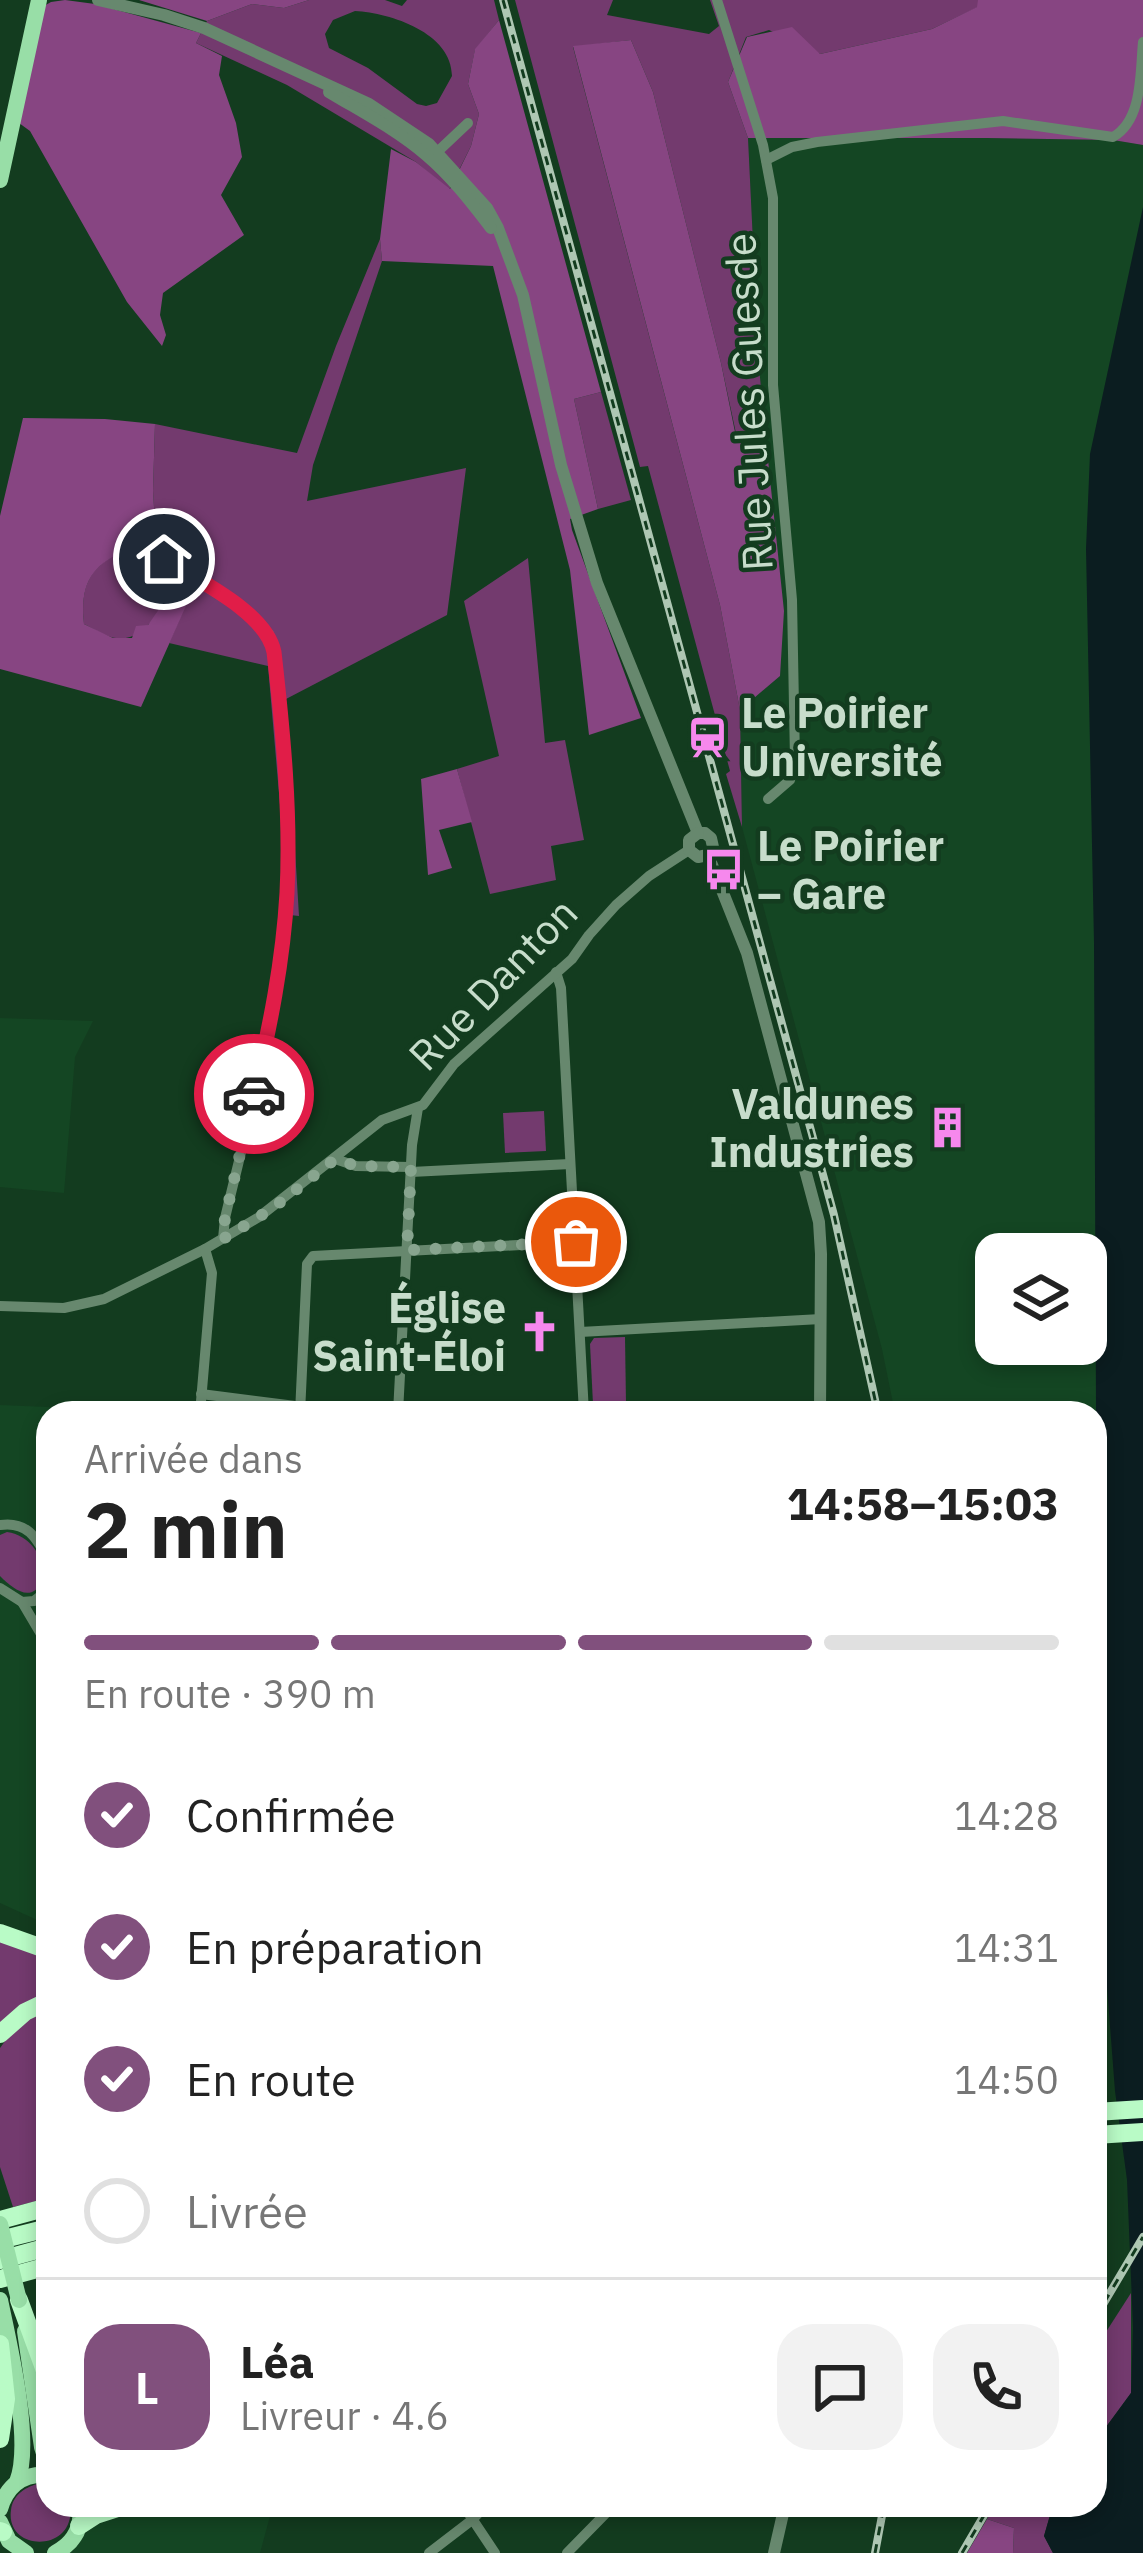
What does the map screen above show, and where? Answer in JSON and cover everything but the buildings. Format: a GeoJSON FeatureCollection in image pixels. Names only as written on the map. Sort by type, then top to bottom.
{"type":"FeatureCollection","features":[{"type":"Feature","properties":{"kind":"highway"},"geometry":{"type":"LineString","coordinates":[[0,1933],[36,1946]]}},
{"type":"Feature","properties":{"kind":"highway"},"geometry":{"type":"LineString","coordinates":[[0,2034],[36,2007]]}},
{"type":"Feature","properties":{"kind":"highway"},"geometry":{"type":"LineString","coordinates":[[1107,2111],[1143,2109]]}},
{"type":"Feature","properties":{"kind":"highway"},"geometry":{"type":"LineString","coordinates":[[1107,2134],[1143,2132]]}},
{"type":"Feature","properties":{"kind":"highway"},"geometry":{"type":"LineString","coordinates":[[0,2222],[36,2215]]}},
{"type":"Feature","properties":{"kind":"highway"},"geometry":{"type":"LineString","coordinates":[[0,2240],[36,2219]]}},
{"type":"Feature","properties":{"kind":"highway"},"geometry":{"type":"LineString","coordinates":[[0,2260],[36,2250]]}},
{"type":"Feature","properties":{"kind":"highway"},"geometry":{"type":"LineString","coordinates":[[0,2279],[36,2269]]}},
{"type":"Feature","properties":{"kind":"highway"},"geometry":{"type":"LineString","coordinates":[[7,2302],[36,2356]]}},
{"type":"Feature","properties":{"kind":"highway"},"geometry":{"type":"LineString","coordinates":[[0,2344],[6,2399],[0,2439]]}},
{"type":"Feature","properties":{"kind":"highway"},"geometry":{"type":"LineString","coordinates":[[79,2526],[93,2517]]}},
{"type":"Feature","properties":{"kind":"main road"},"geometry":{"type":"LineString","coordinates":[[0,148],[28,0]]}},
{"type":"Feature","properties":{"kind":"main road"},"geometry":{"type":"LineString","coordinates":[[0,180],[39,0]]}},
{"type":"Feature","properties":{"kind":"main road"},"geometry":{"type":"LineString","coordinates":[[0,2222],[22,2440],[17,2482]]}},
{"type":"Feature","properties":{"kind":"main road"},"geometry":{"type":"LineString","coordinates":[[7,2302],[36,2422]]}},
{"type":"Feature","properties":{"kind":"main road"},"geometry":{"type":"LineString","coordinates":[[0,2509],[4,2495],[17,2482],[36,2475]]}},
{"type":"Feature","properties":{"kind":"main road"},"geometry":{"type":"LineString","coordinates":[[55,2553],[70,2542],[79,2517]]}},
{"type":"Feature","properties":{"kind":"main road"},"geometry":{"type":"LineString","coordinates":[[1,2528],[26,2553]]}},
{"type":"Feature","properties":{"kind":"street"},"geometry":{"type":"LineString","coordinates":[[98,0],[195,25],[381,111],[406,126],[487,208],[524,295],[561,465],[587,555],[698,832]]}},
{"type":"Feature","properties":{"kind":"street","name":"Rue Jules Guesde"},"geometry":{"type":"LineString","coordinates":[[717,0],[766,160],[774,216],[773,385],[792,600],[795,760],[790,780],[768,800]]}},
{"type":"Feature","properties":{"kind":"street"},"geometry":{"type":"LineString","coordinates":[[766,160],[792,147],[817,142],[992,121],[1113,137],[1123,130],[1136,104],[1143,41]]}},
{"type":"Feature","properties":{"kind":"street"},"geometry":{"type":"LineString","coordinates":[[434,155],[468,122]]}},
{"type":"Feature","properties":{"kind":"street"},"geometry":{"type":"LineString","coordinates":[[125,534],[249,614],[268,634],[274,652],[287,834],[284,931],[274,1007],[223,1239]]}},
{"type":"Feature","properties":{"kind":"street"},"geometry":{"type":"LineString","coordinates":[[698,832],[712,839],[713,847],[698,857],[689,850],[690,838],[698,832]]}},
{"type":"Feature","properties":{"kind":"street","name":"Rue Danton"},"geometry":{"type":"LineString","coordinates":[[0,1306],[57,1308],[118,1293],[273,1208],[382,1120],[423,1105],[462,1056],[572,959],[624,897],[689,850]]}},
{"type":"Feature","properties":{"kind":"street"},"geometry":{"type":"LineString","coordinates":[[707,855],[746,953],[815,1205],[821,1245],[820,1401]]}},
{"type":"Feature","properties":{"kind":"street"},"geometry":{"type":"LineString","coordinates":[[556,972],[561,988],[583,1401]]}},
{"type":"Feature","properties":{"kind":"street"},"geometry":{"type":"LineString","coordinates":[[399,1401],[418,1108]]}},
{"type":"Feature","properties":{"kind":"street"},"geometry":{"type":"LineString","coordinates":[[335,1159],[356,1166],[411,1170],[570,1164]]}},
{"type":"Feature","properties":{"kind":"street"},"geometry":{"type":"LineString","coordinates":[[301,1401],[307,1264],[313,1256],[576,1242]]}},
{"type":"Feature","properties":{"kind":"street"},"geometry":{"type":"LineString","coordinates":[[201,1401],[212,1273],[205,1249]]}},
{"type":"Feature","properties":{"kind":"street"},"geometry":{"type":"LineString","coordinates":[[580,1332],[821,1319]]}},
{"type":"Feature","properties":{"kind":"street"},"geometry":{"type":"LineString","coordinates":[[201,1394],[245,1401]]}},
{"type":"Feature","properties":{"kind":"street"},"geometry":{"type":"LineString","coordinates":[[0,1526],[18,1525],[36,1541]]}},
{"type":"Feature","properties":{"kind":"street"},"geometry":{"type":"LineString","coordinates":[[0,1588],[22,1602],[36,1626]]}},
{"type":"Feature","properties":{"kind":"street"},"geometry":{"type":"LineString","coordinates":[[22,1602],[36,1600]]}},
{"type":"Feature","properties":{"kind":"street"},"geometry":{"type":"LineString","coordinates":[[470,2517],[495,2553]]}},
{"type":"Feature","properties":{"kind":"street"},"geometry":{"type":"LineString","coordinates":[[429,2553],[475,2517]]}},
{"type":"Feature","properties":{"kind":"street"},"geometry":{"type":"LineString","coordinates":[[567,2553],[602,2517]]}},
{"type":"Feature","properties":{"kind":"street"},"geometry":{"type":"LineString","coordinates":[[774,2553],[782,2517]]}},
{"type":"Feature","properties":{"kind":"shaded area"},"geometry":{"type":"Polygon","coordinates":[[[65,0],[201,33],[196,43],[222,56],[219,75],[242,157],[221,195],[244,235],[163,293],[160,315],[166,335],[162,346],[127,302],[30,131],[19,123],[44,6],[65,0]]]}},
{"type":"Feature","properties":{"kind":"shaded area"},"geometry":{"type":"Polygon","coordinates":[[[139,0],[309,0],[284,8],[252,4],[207,21],[139,0]]]}},
{"type":"Feature","properties":{"kind":"shaded area"},"geometry":{"type":"Polygon","coordinates":[[[309,0],[385,0],[402,6],[407,0],[494,0],[499,20],[475,50],[468,84],[479,114],[471,146],[449,190],[416,162],[287,85],[196,43],[207,21],[252,4],[284,8],[309,0]],[[355,11],[333,20],[325,34],[329,48],[368,68],[417,104],[437,103],[452,76],[442,48],[417,28],[355,11]]]}},
{"type":"Feature","properties":{"kind":"shaded area"},"geometry":{"type":"Polygon","coordinates":[[[515,0],[613,0],[607,15],[709,34],[719,26],[710,0],[978,0],[978,7],[932,29],[820,54],[769,30],[746,37],[728,82],[748,138],[766,441],[737,438],[653,92],[631,40],[573,47],[720,605],[740,710],[742,827],[648,466],[640,467],[515,0]]]}},
{"type":"Feature","properties":{"kind":"shaded area"},"geometry":{"type":"Polygon","coordinates":[[[978,0],[1143,0],[1143,145],[1113,140],[748,138],[728,82],[747,37],[792,27],[820,54],[932,29],[977,7],[978,0]]]}},
{"type":"Feature","properties":{"kind":"shaded area"},"geometry":{"type":"Polygon","coordinates":[[[499,20],[601,392],[574,399],[598,509],[570,519],[641,718],[589,735],[570,570],[493,266],[382,261],[380,239],[391,149],[450,189],[471,146],[479,114],[468,84],[475,49],[499,20]]]}},
{"type":"Feature","properties":{"kind":"shaded area"},"geometry":{"type":"Polygon","coordinates":[[[631,40],[653,92],[736,437],[766,441],[784,611],[780,676],[740,710],[720,605],[573,46],[631,40]]]}},
{"type":"Feature","properties":{"kind":"shaded area"},"geometry":{"type":"Polygon","coordinates":[[[748,138],[1113,140],[1143,145],[1143,2075],[1107,1918],[1107,1401],[893,1401],[742,827],[740,710],[780,676],[748,138]]]}},
{"type":"Feature","properties":{"kind":"shaded area"},"geometry":{"type":"Polygon","coordinates":[[[1143,207],[1143,2553],[1053,2553],[1044,2536],[1050,2517],[1107,2517],[1107,2426],[1131,2393],[1133,2327],[1127,2180],[1107,1987],[1107,1401],[1096,1401],[1096,1365],[1107,1365],[1107,1233],[1095,1233],[1086,549],[1090,454],[1143,207]]]}},
{"type":"Feature","properties":{"kind":"shaded area"},"geometry":{"type":"Polygon","coordinates":[[[380,239],[382,261],[313,465],[307,501],[466,468],[447,615],[286,699],[299,916],[281,914],[282,828],[268,666],[169,643],[193,589],[180,579],[144,629],[123,638],[84,624],[83,604],[91,576],[100,566],[156,539],[155,424],[297,453],[380,239]]]}},
{"type":"Feature","properties":{"kind":"shaded area"},"geometry":{"type":"Polygon","coordinates":[[[601,392],[631,500],[598,509],[574,399],[601,392]]]}},
{"type":"Feature","properties":{"kind":"shaded area"},"geometry":{"type":"Polygon","coordinates":[[[23,418],[155,424],[156,539],[100,566],[86,588],[83,604],[84,624],[113,638],[132,638],[136,626],[148,625],[180,579],[194,588],[141,707],[0,669],[0,516],[23,418]]]}},
{"type":"Feature","properties":{"kind":"shaded area"},"geometry":{"type":"Polygon","coordinates":[[[528,558],[545,743],[565,740],[584,840],[551,846],[556,880],[490,894],[457,769],[499,756],[464,601],[528,558]]]}},
{"type":"Feature","properties":{"kind":"shaded area"},"geometry":{"type":"Polygon","coordinates":[[[457,769],[472,822],[439,830],[452,868],[428,875],[421,779],[457,769]]]}},
{"type":"Feature","properties":{"kind":"shaded area"},"geometry":{"type":"Polygon","coordinates":[[[0,1018],[93,1021],[75,1057],[64,1193],[0,1187],[0,1018]]]}},
{"type":"Feature","properties":{"kind":"shaded area"},"geometry":{"type":"Polygon","coordinates":[[[544,1111],[546,1151],[505,1153],[503,1113],[544,1111]]]}},
{"type":"Feature","properties":{"kind":"shaded area"},"geometry":{"type":"Polygon","coordinates":[[[625,1337],[626,1401],[593,1401],[590,1344],[594,1338],[625,1337]]]}},
{"type":"Feature","properties":{"kind":"shaded area"},"geometry":{"type":"Polygon","coordinates":[[[0,1405],[36,1406],[36,1920],[0,1903],[0,1405]]]}},
{"type":"Feature","properties":{"kind":"shaded area"},"geometry":{"type":"Polygon","coordinates":[[[15,1534],[36,1552],[36,1589],[17,1590],[0,1576],[0,1535],[15,1534]]]}},
{"type":"Feature","properties":{"kind":"shaded area"},"geometry":{"type":"Polygon","coordinates":[[[0,1937],[36,1950],[36,2004],[0,2027],[0,1937]]]}},
{"type":"Feature","properties":{"kind":"shaded area"},"geometry":{"type":"Polygon","coordinates":[[[36,2015],[36,2201],[13,2207],[0,2167],[0,2048],[17,2025],[36,2015]]]}},
{"type":"Feature","properties":{"kind":"shaded area"},"geometry":{"type":"Polygon","coordinates":[[[1131,2293],[1131,2393],[1107,2426],[1107,2330],[1131,2293]]]}},
{"type":"Feature","properties":{"kind":"shaded area"},"geometry":{"type":"Polygon","coordinates":[[[36,2484],[36,2517],[69,2517],[63,2532],[53,2539],[29,2540],[12,2524],[14,2500],[36,2484]]]}},
{"type":"Feature","properties":{"kind":"shaded area"},"geometry":{"type":"Polygon","coordinates":[[[115,2517],[270,2517],[260,2553],[67,2553],[94,2524],[115,2517]]]}},
{"type":"Feature","properties":{"kind":"shaded area"},"geometry":{"type":"Polygon","coordinates":[[[1050,2517],[1044,2536],[1053,2553],[1013,2553],[1014,2528],[987,2519],[1050,2517]]]}},
{"type":"Feature","properties":{"kind":"shaded area"},"geometry":{"type":"Polygon","coordinates":[[[987,2519],[1014,2528],[1013,2553],[967,2553],[987,2519]]]}},
{"type":"Feature","properties":{"kind":"railway"},"geometry":{"type":"LineString","coordinates":[[503,0],[834,1215],[875,1401]]}},
{"type":"Feature","properties":{"kind":"railway"},"geometry":{"type":"LineString","coordinates":[[1107,2298],[1143,2237]]}},
{"type":"Feature","properties":{"kind":"railway"},"geometry":{"type":"LineString","coordinates":[[875,2553],[882,2517]]}},
{"type":"Feature","properties":{"kind":"railway"},"geometry":{"type":"LineString","coordinates":[[962,2553],[983,2517]]}},
{"type":"Feature","properties":{"kind":"way so far"},"geometry":{"type":"LineString","coordinates":[[254,1094],[223,1239],[273,1208],[335,1159],[356,1166],[411,1167],[407,1250],[576,1242]]}},
{"type":"Feature","properties":{"kind":"place","name":"Le Poirier Université"},"geometry":{"type":"Point","coordinates":[707,737]}},
{"type":"Feature","properties":{"kind":"place","name":"Le Poirier – Gare"},"geometry":{"type":"Point","coordinates":[723,870]}},
{"type":"Feature","properties":{"kind":"place","name":"Valdunes Industries"},"geometry":{"type":"Point","coordinates":[948,1128]}},
{"type":"Feature","properties":{"kind":"place","name":"Église Saint-Éloi"},"geometry":{"type":"Point","coordinates":[540,1332]}},
{"type":"Feature","properties":{"kind":"route"},"geometry":{"type":"LineString","coordinates":[[164,559],[254,618],[273,643],[287,885],[274,1007],[254,1094]]}}]}
